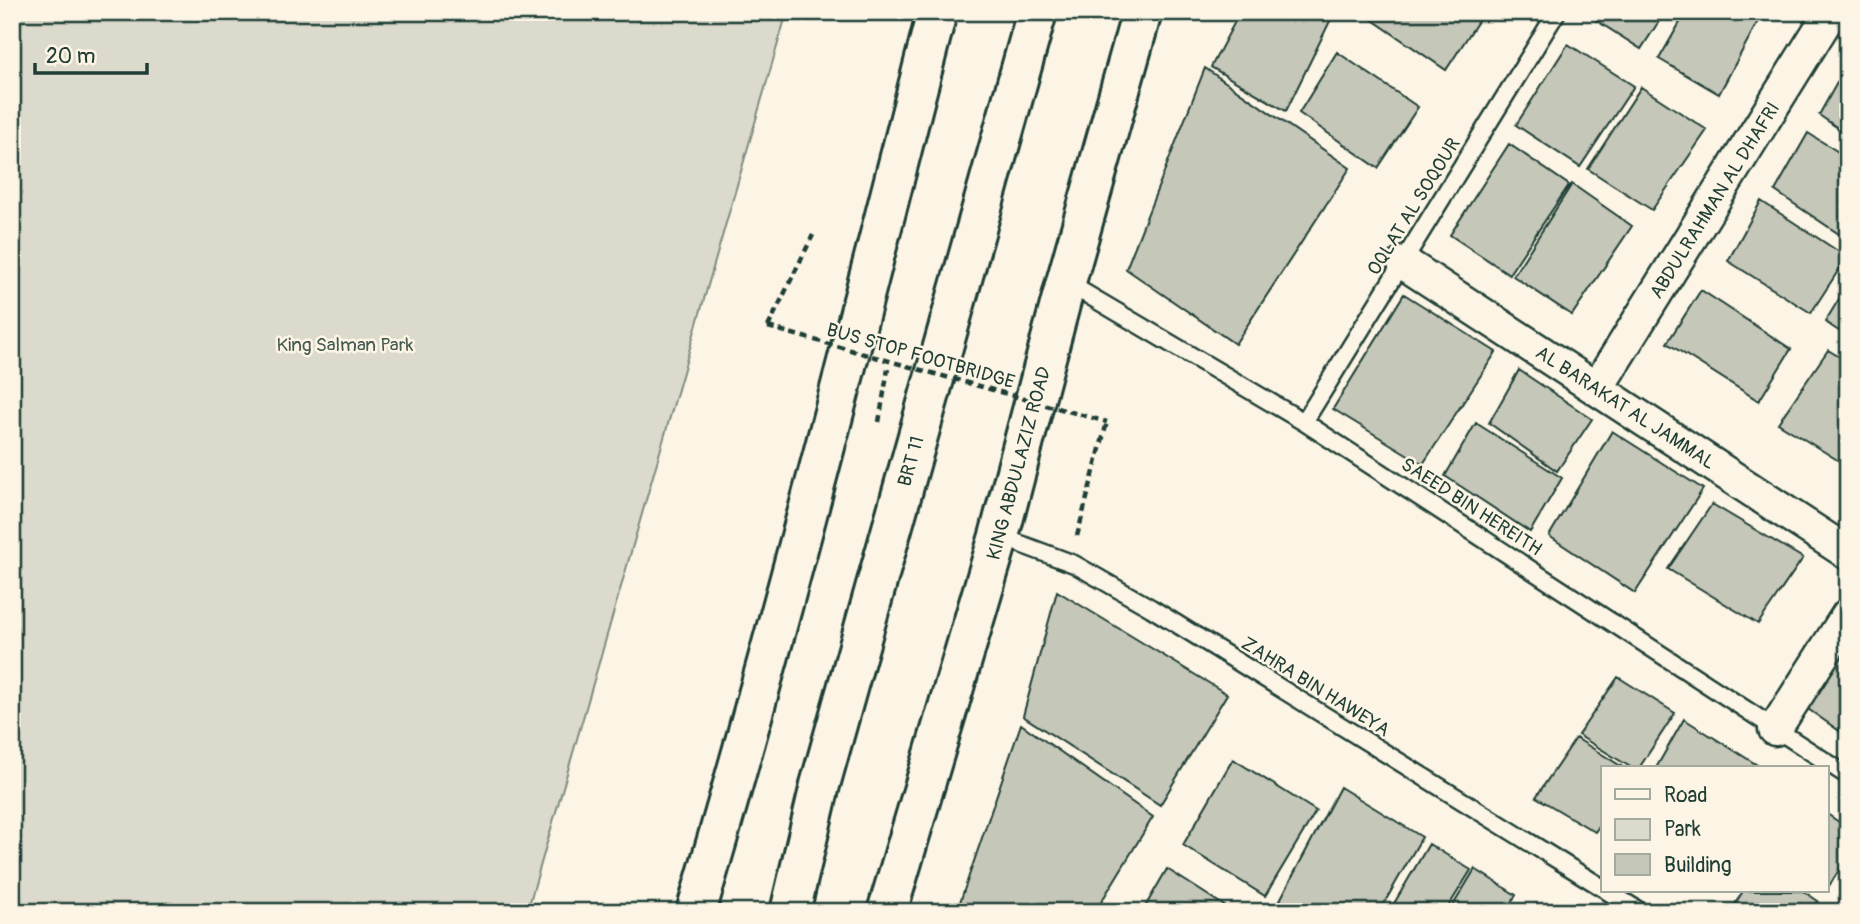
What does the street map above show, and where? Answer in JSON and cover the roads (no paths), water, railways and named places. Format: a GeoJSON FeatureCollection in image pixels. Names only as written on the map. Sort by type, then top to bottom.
{"type":"FeatureCollection","features":[{"type":"Feature","properties":{"kind":"main road"},"geometry":{"type":"LineString","coordinates":[[696,912],[736,776],[854,336],[937,12]]}},
{"type":"Feature","properties":{"kind":"main road","name":"BRT 11"},"geometry":{"type":"LineString","coordinates":[[790,912],[824,771],[1037,12]]}},
{"type":"Feature","properties":{"kind":"main road","name":"KING ABDULAZIZ ROAD"},"geometry":{"type":"LineString","coordinates":[[892,909],[999,536],[1066,282],[1142,12]]}},
{"type":"Feature","properties":{"kind":"street","name":"ABDULRAHMAN AL DHAFRI"},"geometry":{"type":"LineString","coordinates":[[1597,388],[1831,12]]}},
{"type":"Feature","properties":{"kind":"street","name":"AL BARAKAT AL JAMMAL"},"geometry":{"type":"LineString","coordinates":[[1404,263],[1848,553]]}},
{"type":"Feature","properties":{"kind":"street"},"geometry":{"type":"LineString","coordinates":[[1775,729],[1848,615]]}},
{"type":"Feature","properties":{"kind":"lane","name":"OQLAT AL SOQOUR"},"geometry":{"type":"LineString","coordinates":[[1304,422],[1557,12]]}},
{"type":"Feature","properties":{"kind":"lane","name":"SAEED BIN HEREITH"},"geometry":{"type":"LineString","coordinates":[[1066,282],[1304,422],[1848,776]]}},
{"type":"Feature","properties":{"kind":"lane","name":"ZAHRA BIN HAWEYA"},"geometry":{"type":"LineString","coordinates":[[999,536],[1074,564],[1151,608],[1601,888]]}},
{"type":"Feature","properties":{"kind":"lane","name":"ZAHRA BIN HAWEYA"},"geometry":{"type":"LineString","coordinates":[[1608,892],[1641,912]]}},
{"type":"Feature","properties":{"kind":"park label","name":"King Salman Park"},"geometry":{"type":"Point","coordinates":[345,344]}}]}
